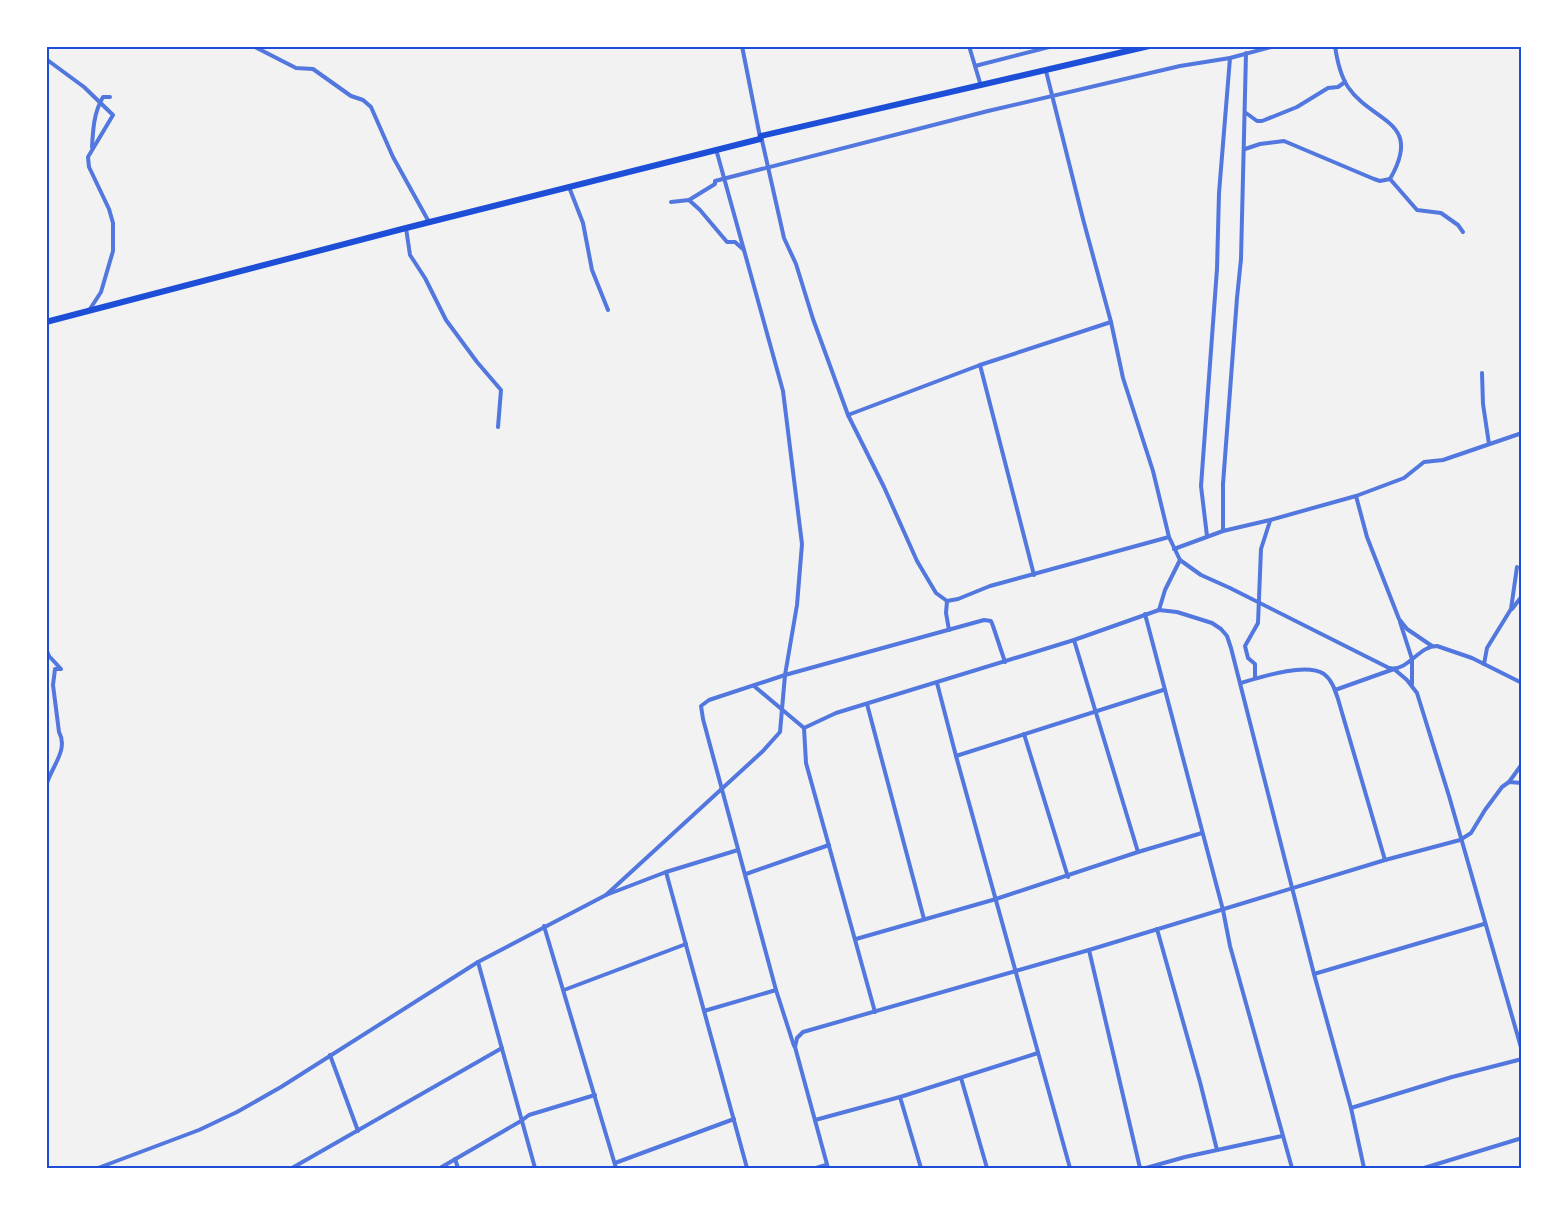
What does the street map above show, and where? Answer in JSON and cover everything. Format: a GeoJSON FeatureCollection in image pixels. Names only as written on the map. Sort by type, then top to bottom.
{"type":"FeatureCollection","features":[{"type":"Feature","properties":{"kind":"highway"},"geometry":{"type":"LineString","coordinates":[[46,322],[716,149],[1149,46]]}},
{"type":"Feature","properties":{"kind":"street"},"geometry":{"type":"LineString","coordinates":[[253,46],[296,68],[313,69],[371,107],[393,158],[429,222]]}},
{"type":"Feature","properties":{"kind":"street"},"geometry":{"type":"LineString","coordinates":[[742,46],[784,238],[796,264],[813,319],[848,415],[917,561],[936,593],[947,601],[958,599],[990,586],[1169,537]]}},
{"type":"Feature","properties":{"kind":"street"},"geometry":{"type":"LineString","coordinates":[[969,46],[981,86]]}},
{"type":"Feature","properties":{"kind":"street"},"geometry":{"type":"LineString","coordinates":[[975,66],[1053,46]]}},
{"type":"Feature","properties":{"kind":"street"},"geometry":{"type":"LineString","coordinates":[[671,202],[689,200],[715,184],[715,180],[769,165],[1052,96],[1180,66],[1230,58],[1275,46]]}},
{"type":"Feature","properties":{"kind":"street"},"geometry":{"type":"LineString","coordinates":[[1335,46],[1345,82],[1356,96],[1382,116],[1401,138],[1400,156],[1390,179]]}},
{"type":"Feature","properties":{"kind":"street"},"geometry":{"type":"LineString","coordinates":[[1223,531],[1223,484],[1241,259],[1246,53]]}},
{"type":"Feature","properties":{"kind":"street"},"geometry":{"type":"LineString","coordinates":[[1207,536],[1201,486],[1216,279],[1219,193],[1230,58]]}},
{"type":"Feature","properties":{"kind":"street"},"geometry":{"type":"LineString","coordinates":[[46,59],[113,115],[88,157],[89,167],[107,203],[113,223],[113,250],[101,292],[88,311]]}},
{"type":"Feature","properties":{"kind":"street"},"geometry":{"type":"LineString","coordinates":[[1046,71],[1111,322],[1123,378],[1153,471],[1174,549],[1180,560],[1201,575],[1394,669],[1412,685],[1420,702],[1521,1051]]}},
{"type":"Feature","properties":{"kind":"street"},"geometry":{"type":"LineString","coordinates":[[1245,112],[1257,121],[1262,121],[1297,107],[1328,88],[1338,87],[1345,82]]}},
{"type":"Feature","properties":{"kind":"street"},"geometry":{"type":"LineString","coordinates":[[91,150],[94,121],[100,102],[104,97],[110,97]]}},
{"type":"Feature","properties":{"kind":"street"},"geometry":{"type":"LineString","coordinates":[[1245,149],[1260,144],[1284,141],[1374,179],[1380,181],[1390,179]]}},
{"type":"Feature","properties":{"kind":"street"},"geometry":{"type":"LineString","coordinates":[[606,894],[722,789],[780,732],[785,675],[797,605],[802,544],[783,391],[716,149]]}},
{"type":"Feature","properties":{"kind":"street"},"geometry":{"type":"LineString","coordinates":[[1390,179],[1417,210],[1441,213],[1458,225],[1463,232]]}},
{"type":"Feature","properties":{"kind":"street"},"geometry":{"type":"LineString","coordinates":[[569,186],[583,223],[592,270],[608,310]]}},
{"type":"Feature","properties":{"kind":"street"},"geometry":{"type":"LineString","coordinates":[[689,200],[727,242],[735,242],[744,251]]}},
{"type":"Feature","properties":{"kind":"street"},"geometry":{"type":"LineString","coordinates":[[406,228],[410,255],[425,278],[446,320],[501,390],[498,427]]}},
{"type":"Feature","properties":{"kind":"street"},"geometry":{"type":"LineString","coordinates":[[848,415],[980,365],[1111,322]]}},
{"type":"Feature","properties":{"kind":"street"},"geometry":{"type":"LineString","coordinates":[[980,365],[1034,575]]}},
{"type":"Feature","properties":{"kind":"street"},"geometry":{"type":"LineString","coordinates":[[1482,373],[1483,404],[1489,444]]}},
{"type":"Feature","properties":{"kind":"street"},"geometry":{"type":"LineString","coordinates":[[1174,549],[1223,531],[1356,495],[1404,478],[1424,462],[1443,460],[1521,433]]}},
{"type":"Feature","properties":{"kind":"street"},"geometry":{"type":"LineString","coordinates":[[1356,495],[1367,537],[1412,659],[1412,685]]}},
{"type":"Feature","properties":{"kind":"street"},"geometry":{"type":"LineString","coordinates":[[1256,678],[1255,664],[1248,657],[1245,646],[1258,623],[1261,549],[1270,520]]}},
{"type":"Feature","properties":{"kind":"street"},"geometry":{"type":"LineString","coordinates":[[1159,610],[1165,590],[1180,560]]}},
{"type":"Feature","properties":{"kind":"street"},"geometry":{"type":"LineString","coordinates":[[1511,609],[1517,567]]}},
{"type":"Feature","properties":{"kind":"street"},"geometry":{"type":"LineString","coordinates":[[1484,664],[1487,648],[1521,596]]}},
{"type":"Feature","properties":{"kind":"street"},"geometry":{"type":"LineString","coordinates":[[947,601],[946,613],[949,630]]}},
{"type":"Feature","properties":{"kind":"street"},"geometry":{"type":"LineString","coordinates":[[804,728],[836,713],[1074,640],[1159,610],[1177,612],[1212,623],[1221,629],[1227,636],[1241,683],[1314,974],[1351,1108],[1364,1168]]}},
{"type":"Feature","properties":{"kind":"street"},"geometry":{"type":"LineString","coordinates":[[1145,614],[1223,910],[1230,946],[1292,1168]]}},
{"type":"Feature","properties":{"kind":"street"},"geometry":{"type":"LineString","coordinates":[[1399,619],[1407,629],[1432,646],[1472,658],[1521,683]]}},
{"type":"Feature","properties":{"kind":"street"},"geometry":{"type":"LineString","coordinates":[[816,1168],[827,1167],[795,1047],[776,990],[701,706],[709,700],[785,675],[984,620],[990,621],[1005,662]]}},
{"type":"Feature","properties":{"kind":"street"},"geometry":{"type":"LineString","coordinates":[[1074,640],[1138,852]]}},
{"type":"Feature","properties":{"kind":"street"},"geometry":{"type":"LineString","coordinates":[[1335,690],[1399,668],[1432,646]]}},
{"type":"Feature","properties":{"kind":"street"},"geometry":{"type":"LineString","coordinates":[[46,649],[49,656],[62,669],[55,669],[53,685],[59,732],[63,738],[62,752],[50,772],[46,786]]}},
{"type":"Feature","properties":{"kind":"street"},"geometry":{"type":"LineString","coordinates":[[1241,683],[1301,669],[1313,669],[1325,675],[1335,690],[1385,860]]}},
{"type":"Feature","properties":{"kind":"street"},"geometry":{"type":"LineString","coordinates":[[937,683],[1070,1168]]}},
{"type":"Feature","properties":{"kind":"street"},"geometry":{"type":"LineString","coordinates":[[753,686],[804,728],[806,763],[875,1012]]}},
{"type":"Feature","properties":{"kind":"street"},"geometry":{"type":"LineString","coordinates":[[956,756],[1164,690]]}},
{"type":"Feature","properties":{"kind":"street"},"geometry":{"type":"LineString","coordinates":[[867,704],[924,919]]}},
{"type":"Feature","properties":{"kind":"street"},"geometry":{"type":"LineString","coordinates":[[1024,734],[1068,877]]}},
{"type":"Feature","properties":{"kind":"street"},"geometry":{"type":"LineString","coordinates":[[795,1047],[797,1038],[803,1032],[1016,972],[1385,860],[1460,840],[1468,836],[1521,764]]}},
{"type":"Feature","properties":{"kind":"street"},"geometry":{"type":"LineString","coordinates":[[1509,782],[1521,783]]}},
{"type":"Feature","properties":{"kind":"street"},"geometry":{"type":"LineString","coordinates":[[856,939],[1068,877],[1138,852],[1202,833]]}},
{"type":"Feature","properties":{"kind":"street"},"geometry":{"type":"LineString","coordinates":[[746,874],[829,845]]}},
{"type":"Feature","properties":{"kind":"street"},"geometry":{"type":"LineString","coordinates":[[98,1168],[200,1130],[281,1087],[478,962],[606,894],[666,872],[738,850]]}},
{"type":"Feature","properties":{"kind":"street"},"geometry":{"type":"LineString","coordinates":[[666,872],[747,1168]]}},
{"type":"Feature","properties":{"kind":"street"},"geometry":{"type":"LineString","coordinates":[[1314,974],[1484,924]]}},
{"type":"Feature","properties":{"kind":"street"},"geometry":{"type":"LineString","coordinates":[[544,926],[616,1168]]}},
{"type":"Feature","properties":{"kind":"street"},"geometry":{"type":"LineString","coordinates":[[1157,929],[1217,1150]]}},
{"type":"Feature","properties":{"kind":"street"},"geometry":{"type":"LineString","coordinates":[[564,990],[686,944]]}},
{"type":"Feature","properties":{"kind":"street"},"geometry":{"type":"LineString","coordinates":[[1089,950],[1140,1168]]}},
{"type":"Feature","properties":{"kind":"street"},"geometry":{"type":"LineString","coordinates":[[478,962],[535,1168]]}},
{"type":"Feature","properties":{"kind":"street"},"geometry":{"type":"LineString","coordinates":[[704,1011],[776,990]]}},
{"type":"Feature","properties":{"kind":"street"},"geometry":{"type":"LineString","coordinates":[[292,1168],[502,1048]]}},
{"type":"Feature","properties":{"kind":"street"},"geometry":{"type":"LineString","coordinates":[[814,1120],[900,1097],[1038,1053]]}},
{"type":"Feature","properties":{"kind":"street"},"geometry":{"type":"LineString","coordinates":[[330,1055],[358,1131]]}},
{"type":"Feature","properties":{"kind":"street"},"geometry":{"type":"LineString","coordinates":[[1351,1108],[1452,1077],[1521,1059]]}},
{"type":"Feature","properties":{"kind":"street"},"geometry":{"type":"LineString","coordinates":[[961,1078],[987,1168]]}},
{"type":"Feature","properties":{"kind":"street"},"geometry":{"type":"LineString","coordinates":[[440,1168],[529,1115],[595,1095]]}},
{"type":"Feature","properties":{"kind":"street"},"geometry":{"type":"LineString","coordinates":[[900,1097],[921,1168]]}},
{"type":"Feature","properties":{"kind":"street"},"geometry":{"type":"LineString","coordinates":[[615,1163],[734,1119]]}},
{"type":"Feature","properties":{"kind":"street"},"geometry":{"type":"LineString","coordinates":[[1146,1168],[1282,1136]]}},
{"type":"Feature","properties":{"kind":"street"},"geometry":{"type":"LineString","coordinates":[[1424,1168],[1521,1138]]}},
{"type":"Feature","properties":{"kind":"street"},"geometry":{"type":"LineString","coordinates":[[455,1159],[458,1168]]}}]}
